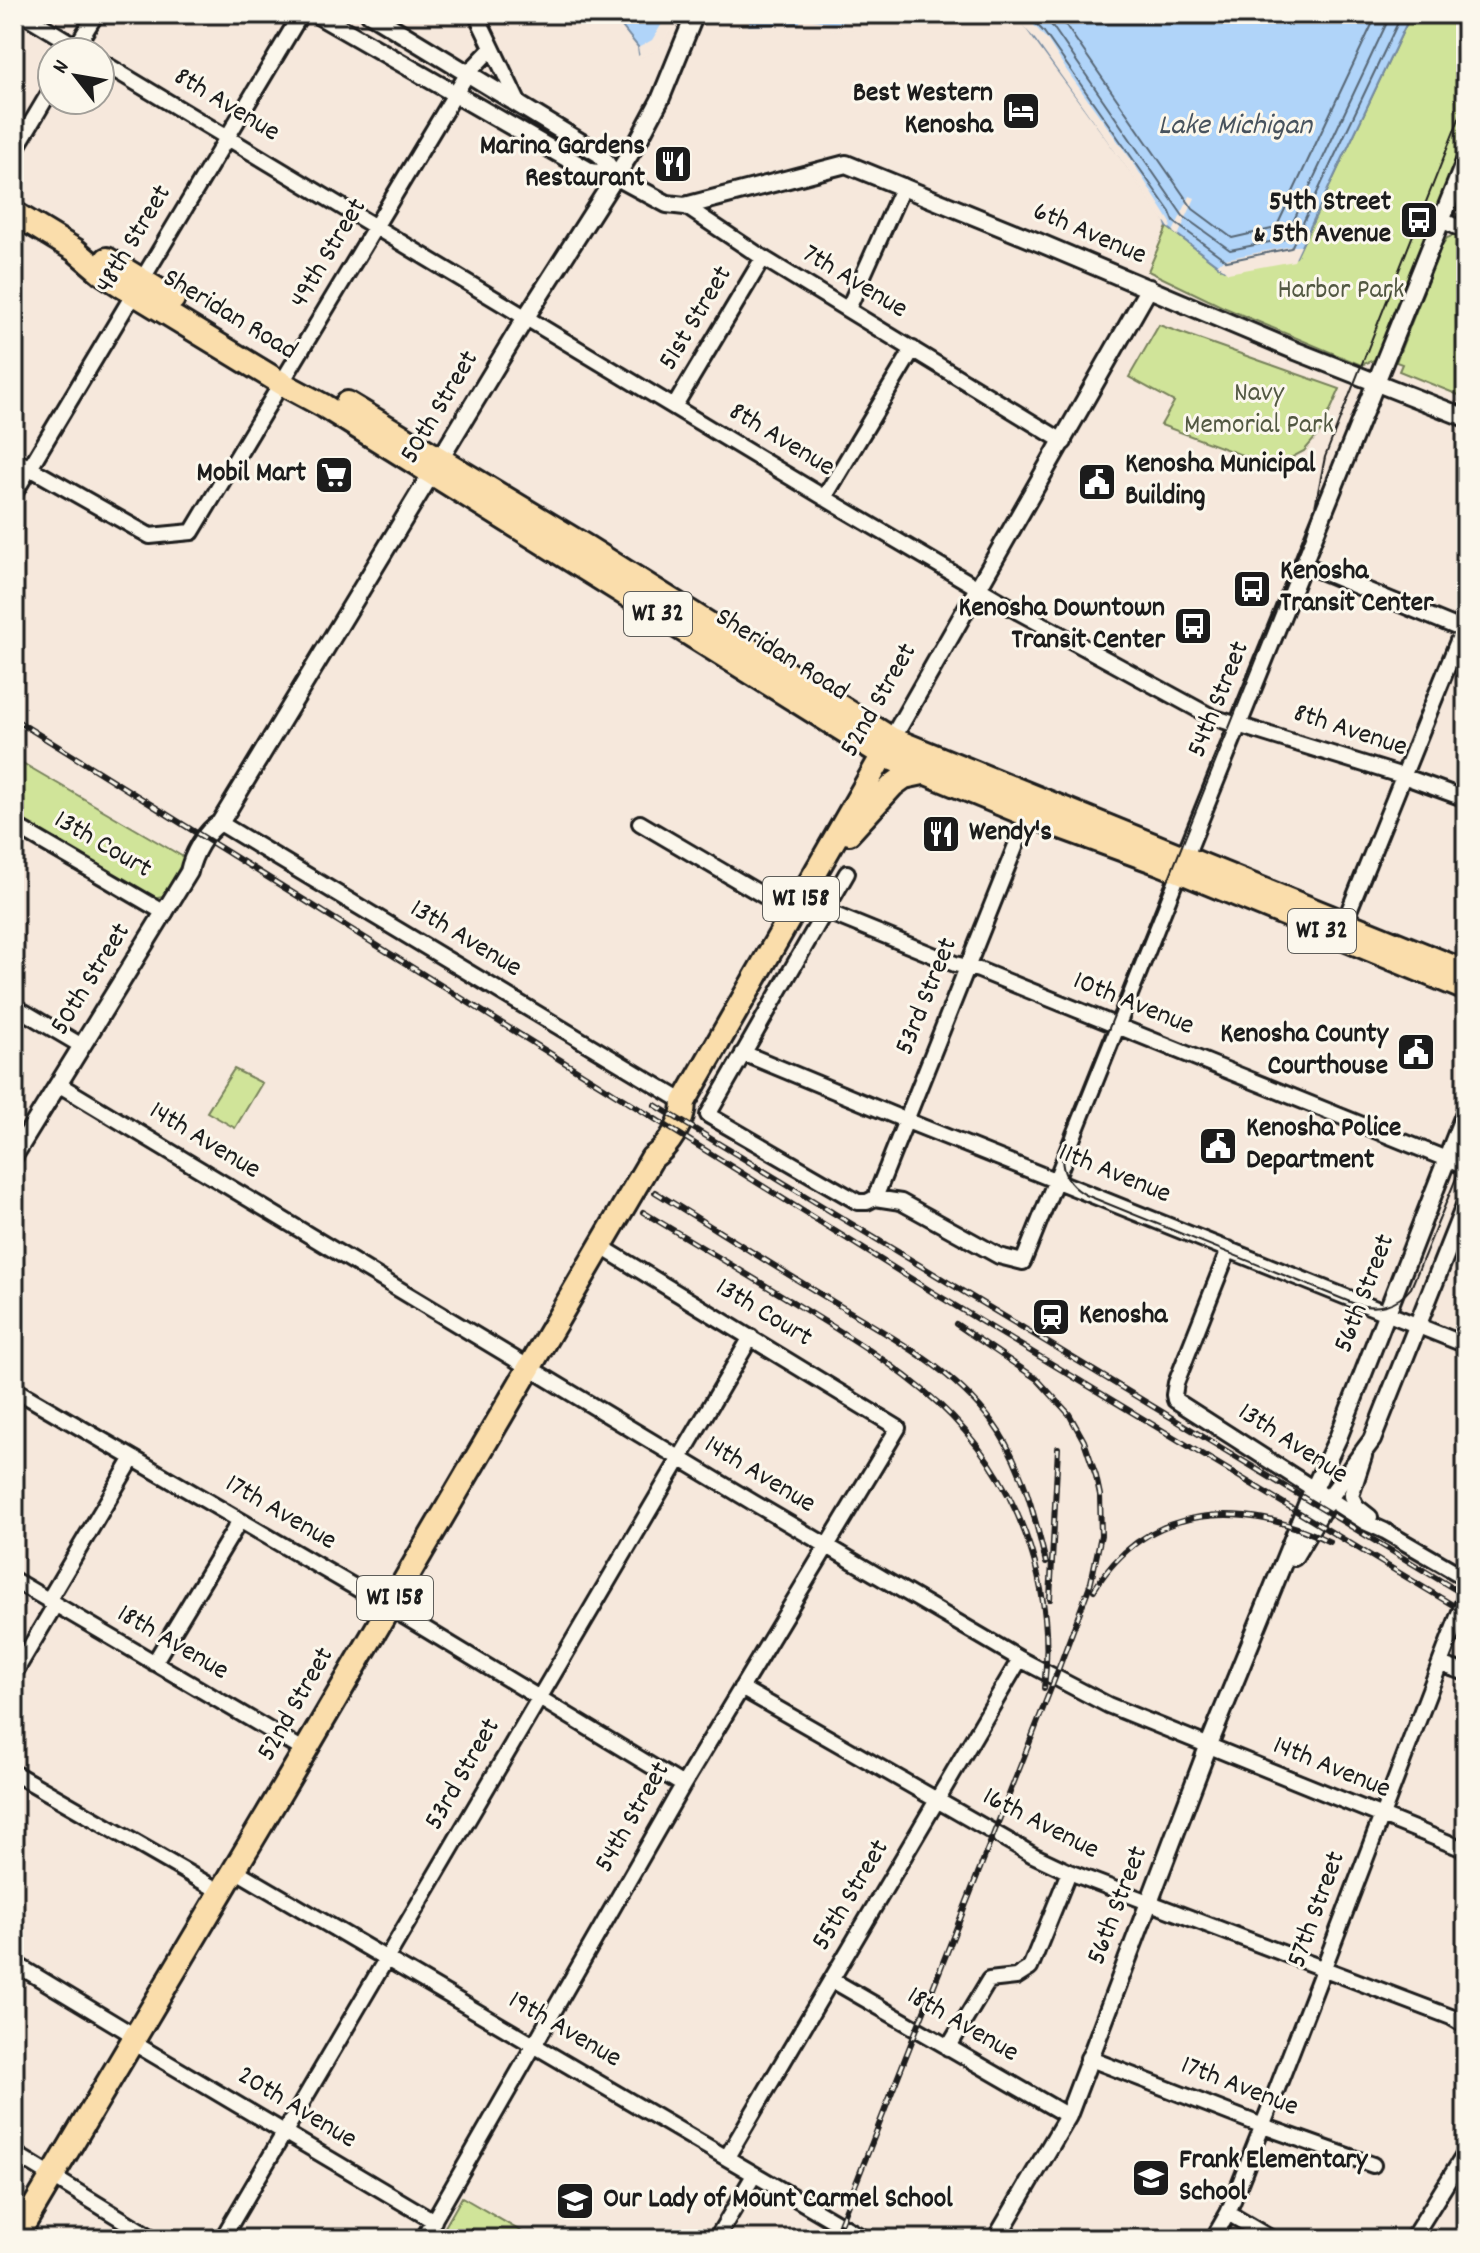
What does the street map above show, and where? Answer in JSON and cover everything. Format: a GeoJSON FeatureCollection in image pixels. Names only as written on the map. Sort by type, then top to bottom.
{"type":"FeatureCollection","features":[{"type":"Feature","properties":{"kind":"main road","name":"Sheridan Road"},"geometry":{"type":"LineString","coordinates":[[14,213],[75,250],[107,259],[137,286],[436,466],[888,747],[923,773],[1028,815],[1182,865],[1344,923],[1466,972]]}},
{"type":"Feature","properties":{"kind":"main road","name":"Sheridan Road"},"geometry":{"type":"LineString","coordinates":[[888,747],[1182,865],[1466,989]]}},
{"type":"Feature","properties":{"kind":"main road","name":"52nd Street"},"geometry":{"type":"LineString","coordinates":[[15,2239],[652,1158],[652,1143],[673,1107],[684,1102],[888,747]]}},
{"type":"Feature","properties":{"kind":"main road"},"geometry":{"type":"LineString","coordinates":[[822,864],[893,785],[904,777],[923,773]]}},
{"type":"Feature","properties":{"kind":"street"},"geometry":{"type":"LineString","coordinates":[[23,14],[57,36]]}},
{"type":"Feature","properties":{"kind":"street"},"geometry":{"type":"LineString","coordinates":[[85,36],[96,14]]}},
{"type":"Feature","properties":{"kind":"street","name":"48th Street"},"geometry":{"type":"LineString","coordinates":[[14,494],[301,14]]}},
{"type":"Feature","properties":{"kind":"street","name":"7th Avenue"},"geometry":{"type":"LineString","coordinates":[[316,14],[591,172],[615,176],[667,204],[685,206],[763,258],[1064,442]]}},
{"type":"Feature","properties":{"kind":"street"},"geometry":{"type":"LineString","coordinates":[[476,14],[519,104]]}},
{"type":"Feature","properties":{"kind":"street","name":"50th Street"},"geometry":{"type":"LineString","coordinates":[[17,1145],[189,872],[199,867],[221,832],[220,823],[526,317],[643,132],[695,14]]}},
{"type":"Feature","properties":{"kind":"street","name":"7th Avenue"},"geometry":{"type":"LineString","coordinates":[[373,15],[600,154],[615,176]]}},
{"type":"Feature","properties":{"kind":"street","name":"49th Street"},"geometry":{"type":"LineString","coordinates":[[30,468],[150,536],[192,532],[468,73],[492,48]]}},
{"type":"Feature","properties":{"kind":"street","name":"8th Avenue"},"geometry":{"type":"LineString","coordinates":[[116,71],[978,590],[1212,717],[1403,776],[1466,799]]}},
{"type":"Feature","properties":{"kind":"street"},"geometry":{"type":"LineString","coordinates":[[14,152],[36,115]]}},
{"type":"Feature","properties":{"kind":"street","name":"54th Street"},"geometry":{"type":"LineString","coordinates":[[875,1198],[901,1202],[999,1256],[1023,1262],[1466,159]]}},
{"type":"Feature","properties":{"kind":"street","name":"6th Avenue"},"geometry":{"type":"LineString","coordinates":[[685,206],[846,164],[1466,418]]}},
{"type":"Feature","properties":{"kind":"street"},"geometry":{"type":"LineString","coordinates":[[848,309],[903,186]]}},
{"type":"Feature","properties":{"kind":"street"},"geometry":{"type":"LineString","coordinates":[[1441,220],[1466,231]]}},
{"type":"Feature","properties":{"kind":"street","name":"51st Street"},"geometry":{"type":"LineString","coordinates":[[674,407],[763,258]]}},
{"type":"Feature","properties":{"kind":"street","name":"52nd Street"},"geometry":{"type":"LineString","coordinates":[[888,747],[1149,288]]}},
{"type":"Feature","properties":{"kind":"street"},"geometry":{"type":"LineString","coordinates":[[824,498],[913,349]]}},
{"type":"Feature","properties":{"kind":"street"},"geometry":{"type":"LineString","coordinates":[[14,459],[30,468]]}},
{"type":"Feature","properties":{"kind":"street"},"geometry":{"type":"LineString","coordinates":[[1303,564],[1465,627],[1344,923]]}},
{"type":"Feature","properties":{"kind":"street","name":"53rd Street"},"geometry":{"type":"LineString","coordinates":[[875,1198],[1028,815]]}},
{"type":"Feature","properties":{"kind":"street","name":"13th Avenue"},"geometry":{"type":"LineString","coordinates":[[220,823],[684,1102]]}},
{"type":"Feature","properties":{"kind":"street"},"geometry":{"type":"LineString","coordinates":[[640,823],[793,913]]}},
{"type":"Feature","properties":{"kind":"street","name":"13th Court"},"geometry":{"type":"LineString","coordinates":[[14,825],[165,913]]}},
{"type":"Feature","properties":{"kind":"street"},"geometry":{"type":"LineString","coordinates":[[847,873],[708,1115],[858,1202],[875,1198]]}},
{"type":"Feature","properties":{"kind":"street","name":"10th Avenue"},"geometry":{"type":"LineString","coordinates":[[825,911],[1466,1167]]}},
{"type":"Feature","properties":{"kind":"street"},"geometry":{"type":"LineString","coordinates":[[14,1006],[82,1046]]}},
{"type":"Feature","properties":{"kind":"street","name":"11th Avenue"},"geometry":{"type":"LineString","coordinates":[[743,1053],[1466,1345]]}},
{"type":"Feature","properties":{"kind":"street","name":"14th Avenue"},"geometry":{"type":"LineString","coordinates":[[58,1084],[528,1368],[1020,1659],[1108,1705],[1466,1850]]}},
{"type":"Feature","properties":{"kind":"street","name":"56th Street"},"geometry":{"type":"LineString","coordinates":[[996,2239],[1068,2116],[1208,1747],[1314,1488],[1338,1438],[1466,1110]]}},
{"type":"Feature","properties":{"kind":"street","name":"56th Street"},"geometry":{"type":"LineString","coordinates":[[1276,1585],[1329,1498],[1365,1453],[1466,1203]]}},
{"type":"Feature","properties":{"kind":"street","name":"13th Court"},"geometry":{"type":"LineString","coordinates":[[600,1246],[898,1428]]}},
{"type":"Feature","properties":{"kind":"street","name":"13th Avenue"},"geometry":{"type":"LineString","coordinates":[[1229,1249],[1176,1383],[1174,1397],[1182,1406],[1365,1522],[1466,1578]]}},
{"type":"Feature","properties":{"kind":"street","name":"53rd Street"},"geometry":{"type":"LineString","coordinates":[[222,2239],[751,1337]]}},
{"type":"Feature","properties":{"kind":"street","name":"17th Avenue"},"geometry":{"type":"LineString","coordinates":[[14,1389],[389,1607],[683,1785]]}},
{"type":"Feature","properties":{"kind":"street","name":"54th Street"},"geometry":{"type":"LineString","coordinates":[[423,2239],[683,1785],[898,1428]]}},
{"type":"Feature","properties":{"kind":"street","name":"13th Avenue"},"geometry":{"type":"LineString","coordinates":[[1365,1453],[1352,1489],[1352,1498],[1356,1506],[1385,1531]]}},
{"type":"Feature","properties":{"kind":"street"},"geometry":{"type":"LineString","coordinates":[[14,1674],[133,1458]]}},
{"type":"Feature","properties":{"kind":"street"},"geometry":{"type":"LineString","coordinates":[[154,1663],[239,1522]]}},
{"type":"Feature","properties":{"kind":"street","name":"18th Avenue"},"geometry":{"type":"LineString","coordinates":[[14,1580],[305,1751]]}},
{"type":"Feature","properties":{"kind":"street","name":"57th Street"},"geometry":{"type":"LineString","coordinates":[[1213,2239],[1228,2213],[1325,1969],[1466,1596]]}},
{"type":"Feature","properties":{"kind":"street","name":"55th Street"},"geometry":{"type":"LineString","coordinates":[[727,2157],[1020,1659]]}},
{"type":"Feature","properties":{"kind":"street"},"geometry":{"type":"LineString","coordinates":[[1440,1664],[1466,1673]]}},
{"type":"Feature","properties":{"kind":"street","name":"16th Avenue"},"geometry":{"type":"LineString","coordinates":[[741,1688],[1020,1848],[1069,1872],[1451,2017],[1466,2026]]}},
{"type":"Feature","properties":{"kind":"street"},"geometry":{"type":"LineString","coordinates":[[14,1773],[221,1892]]}},
{"type":"Feature","properties":{"kind":"street","name":"19th Avenue"},"geometry":{"type":"LineString","coordinates":[[235,1870],[865,2239]]}},
{"type":"Feature","properties":{"kind":"street"},"geometry":{"type":"LineString","coordinates":[[948,2048],[989,1980],[1016,1977],[1030,1968],[1069,1872]]}},
{"type":"Feature","properties":{"kind":"street","name":"20th Avenue"},"geometry":{"type":"LineString","coordinates":[[14,1963],[286,2133],[434,2221]]}},
{"type":"Feature","properties":{"kind":"street","name":"18th Avenue"},"geometry":{"type":"LineString","coordinates":[[832,1980],[1068,2116]]}},
{"type":"Feature","properties":{"kind":"street","name":"17th Avenue"},"geometry":{"type":"LineString","coordinates":[[1088,2058],[1373,2165]]}},
{"type":"Feature","properties":{"kind":"street"},"geometry":{"type":"LineString","coordinates":[[1412,2239],[1466,2152]]}},
{"type":"Feature","properties":{"kind":"street"},"geometry":{"type":"LineString","coordinates":[[14,2153],[154,2239]]}},
{"type":"Feature","properties":{"kind":"street"},"geometry":{"type":"LineString","coordinates":[[716,2239],[754,2175]]}},
{"type":"Feature","properties":{"kind":"street"},"geometry":{"type":"LineString","coordinates":[[1228,2213],[1272,2239]]}},
{"type":"Feature","properties":{"kind":"green space","name":"Harbor Park"},"geometry":{"type":"Polygon","coordinates":[[[1411,14],[1466,14],[1466,135],[1377,359],[1361,365],[1223,307],[1148,271],[1167,227],[1224,270],[1296,257],[1411,14]]]}},
{"type":"Feature","properties":{"kind":"green space"},"geometry":{"type":"Polygon","coordinates":[[[1454,235],[1466,239],[1466,398],[1399,371],[1402,364],[1396,362],[1442,245],[1454,235]]]}},
{"type":"Feature","properties":{"kind":"green space","name":"Navy Memorial Park"},"geometry":{"type":"Polygon","coordinates":[[[1159,325],[1340,389],[1321,431],[1304,451],[1274,467],[1161,425],[1174,402],[1129,377],[1159,325]]]}},
{"type":"Feature","properties":{"kind":"green space"},"geometry":{"type":"Polygon","coordinates":[[[14,758],[185,858],[163,896],[152,898],[14,818],[14,758]]]}},
{"type":"Feature","properties":{"kind":"green space"},"geometry":{"type":"Polygon","coordinates":[[[234,1069],[262,1083],[235,1128],[207,1112],[234,1069]]]}},
{"type":"Feature","properties":{"kind":"green space"},"geometry":{"type":"Polygon","coordinates":[[[462,2197],[534,2239],[438,2239],[462,2197]]]}},
{"type":"Feature","properties":{"kind":"water"},"geometry":{"type":"Polygon","coordinates":[[[612,14],[919,14],[836,27],[806,23],[749,25],[746,21],[680,16],[639,54],[638,47],[612,14]]]}},
{"type":"Feature","properties":{"kind":"water","name":"Lake Michigan"},"geometry":{"type":"Polygon","coordinates":[[[1016,14],[1411,14],[1296,257],[1224,270],[1167,227],[1164,217],[1016,14]]]}},
{"type":"Feature","properties":{"kind":"pier"},"geometry":{"type":"Polygon","coordinates":[[[668,14],[745,14],[749,25],[681,20],[658,49],[640,57],[638,48],[652,40],[668,14]]]}},
{"type":"Feature","properties":{"kind":"pier"},"geometry":{"type":"Polygon","coordinates":[[[900,14],[923,14],[920,18],[836,31],[799,23],[803,17],[833,24],[900,14]]]}},
{"type":"Feature","properties":{"kind":"pier"},"geometry":{"type":"Polygon","coordinates":[[[1012,14],[1024,14],[1048,41],[1132,161],[1171,223],[1170,229],[1035,39],[1012,14]]]}},
{"type":"Feature","properties":{"kind":"pier"},"geometry":{"type":"Polygon","coordinates":[[[1190,196],[1195,198],[1178,236],[1173,232],[1190,196]]]}},
{"type":"Feature","properties":{"kind":"pier"},"geometry":{"type":"Polygon","coordinates":[[[1301,246],[1294,261],[1228,273],[1217,264],[1225,259],[1301,246]]]}},
{"type":"Feature","properties":{"kind":"tram line"},"geometry":{"type":"LineString","coordinates":[[1466,101],[1325,457],[1307,533],[1067,1133],[1062,1160],[1066,1176],[1086,1195],[1355,1304],[1371,1307],[1393,1303],[1411,1288],[1466,1154]]}},
{"type":"Feature","properties":{"kind":"railway"},"geometry":{"type":"LineString","coordinates":[[14,719],[934,1293],[1466,1613]]}},
{"type":"Feature","properties":{"kind":"railway"},"geometry":{"type":"LineString","coordinates":[[655,1105],[1466,1596]]}},
{"type":"Feature","properties":{"kind":"railway"},"geometry":{"type":"LineString","coordinates":[[655,1192],[897,1340],[964,1390],[983,1410],[1008,1447],[1033,1512],[1046,1563]]}},
{"type":"Feature","properties":{"kind":"railway"},"geometry":{"type":"LineString","coordinates":[[643,1212],[863,1346],[938,1403],[965,1432],[989,1463],[1009,1497],[1037,1571],[1044,1609],[1044,1688]]}},
{"type":"Feature","properties":{"kind":"railway"},"geometry":{"type":"LineString","coordinates":[[834,2239],[1055,1678],[1091,1582],[1101,1535],[1096,1476],[1084,1441],[1069,1414],[1037,1379],[956,1324]]}},
{"type":"Feature","properties":{"kind":"railway"},"geometry":{"type":"LineString","coordinates":[[1050,1599],[1058,1448]]}},
{"type":"Feature","properties":{"kind":"railway"},"geometry":{"type":"LineString","coordinates":[[1094,1590],[1116,1561],[1142,1539],[1170,1525],[1200,1517],[1232,1515],[1265,1519],[1298,1528],[1330,1542]]}},
{"type":"Feature","properties":{"kind":"place","name":"Best Western Kenosha"},"geometry":{"type":"Point","coordinates":[1021,111]}},
{"type":"Feature","properties":{"kind":"place","name":"Marina Gardens Restaurant"},"geometry":{"type":"Point","coordinates":[673,164]}},
{"type":"Feature","properties":{"kind":"place","name":"54th Street & 5th Avenue"},"geometry":{"type":"Point","coordinates":[1419,220]}},
{"type":"Feature","properties":{"kind":"place","name":"Mobil Mart"},"geometry":{"type":"Point","coordinates":[334,475]}},
{"type":"Feature","properties":{"kind":"place","name":"Kenosha Municipal Building"},"geometry":{"type":"Point","coordinates":[1097,482]}},
{"type":"Feature","properties":{"kind":"place","name":"Kenosha Transit Center"},"geometry":{"type":"Point","coordinates":[1252,589]}},
{"type":"Feature","properties":{"kind":"place","name":"Kenosha Downtown Transit Center"},"geometry":{"type":"Point","coordinates":[1193,626]}},
{"type":"Feature","properties":{"kind":"place","name":"Wendy's"},"geometry":{"type":"Point","coordinates":[941,834]}},
{"type":"Feature","properties":{"kind":"place","name":"Kenosha County Courthouse"},"geometry":{"type":"Point","coordinates":[1416,1052]}},
{"type":"Feature","properties":{"kind":"place","name":"Kenosha Police Department"},"geometry":{"type":"Point","coordinates":[1218,1146]}},
{"type":"Feature","properties":{"kind":"place","name":"Kenosha"},"geometry":{"type":"Point","coordinates":[1051,1317]}},
{"type":"Feature","properties":{"kind":"place","name":"Frank Elementary School"},"geometry":{"type":"Point","coordinates":[1151,2178]}},
{"type":"Feature","properties":{"kind":"place","name":"Our Lady of Mount Carmel School"},"geometry":{"type":"Point","coordinates":[575,2201]}}]}
